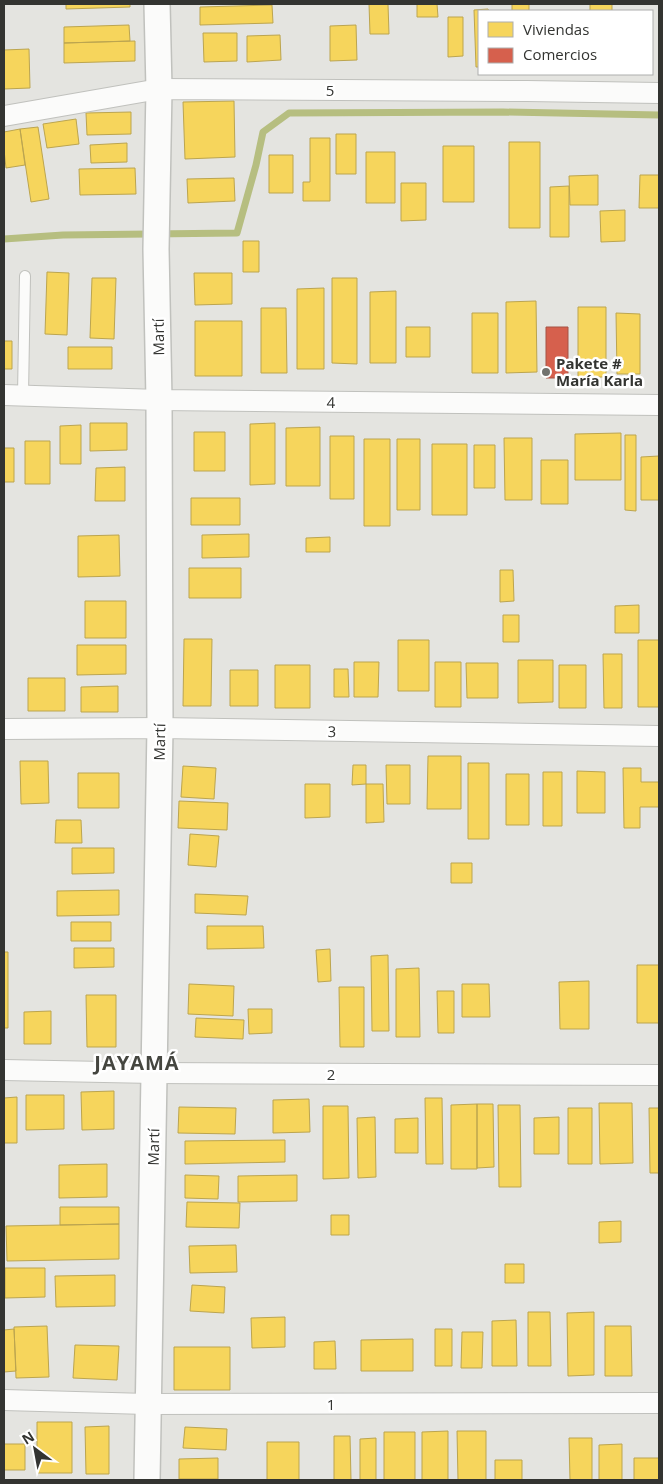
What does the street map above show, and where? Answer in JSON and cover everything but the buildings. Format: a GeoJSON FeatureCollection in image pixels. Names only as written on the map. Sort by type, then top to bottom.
{"type":"FeatureCollection","features":[{"type":"Feature","properties":{"kind":"street","name":"Martí"},"geometry":{"type":"LineString","coordinates":[[147,1480],[160,728],[159,400],[156,249],[159,89],[158,4]]}},
{"type":"Feature","properties":{"kind":"street","name":"5"},"geometry":{"type":"LineString","coordinates":[[4,116],[159,89],[659,93]]}},
{"type":"Feature","properties":{"kind":"street","name":"4"},"geometry":{"type":"LineString","coordinates":[[13,395],[159,400],[659,405]]}},
{"type":"Feature","properties":{"kind":"street","name":"3"},"geometry":{"type":"LineString","coordinates":[[4,729],[160,728],[659,736]]}},
{"type":"Feature","properties":{"kind":"street","name":"2"},"geometry":{"type":"LineString","coordinates":[[4,1070],[154,1073],[659,1075]]}},
{"type":"Feature","properties":{"kind":"street","name":"1"},"geometry":{"type":"LineString","coordinates":[[4,1400],[147,1404],[659,1403]]}},
{"type":"Feature","properties":{"kind":"lane"},"geometry":{"type":"LineString","coordinates":[[13,395],[25,276]]}},
{"type":"Feature","properties":{"kind":"waterway"},"geometry":{"type":"LineString","coordinates":[[4,239],[63,235],[237,233],[263,132],[289,113],[503,112],[659,115]]}},
{"type":"Feature","properties":{"kind":"place","name":"Pakete # María Karla"},"geometry":{"type":"Point","coordinates":[546,372]}},
{"type":"Feature","properties":{"kind":"district","name":"JAYAMÁ"},"geometry":{"type":"Point","coordinates":[137,1062]}}]}
